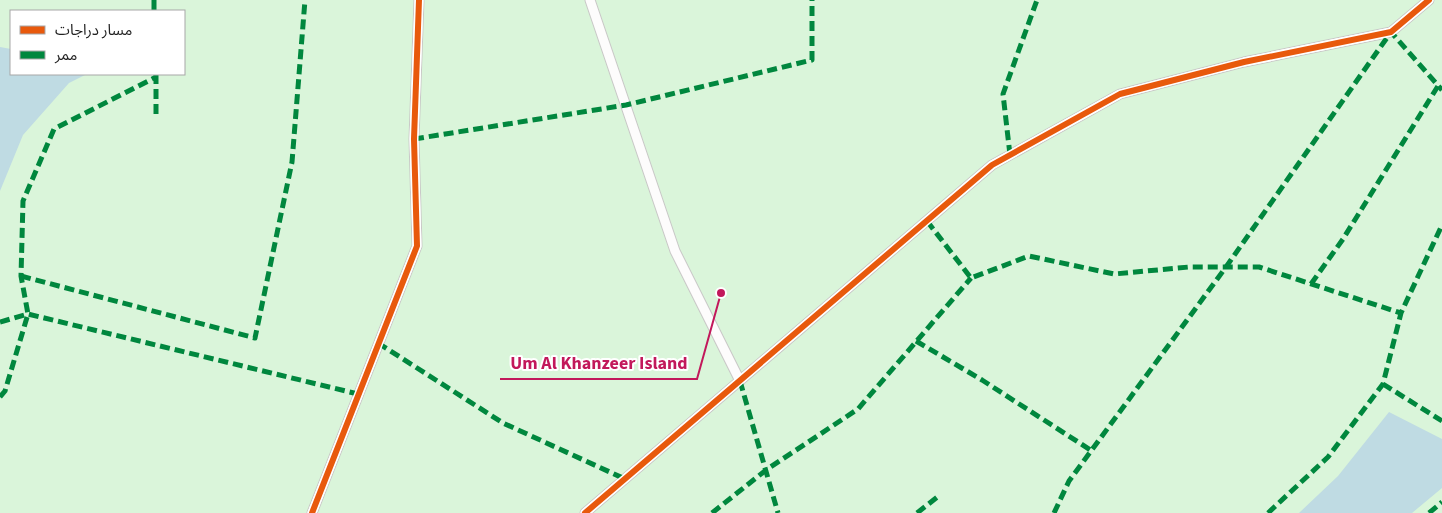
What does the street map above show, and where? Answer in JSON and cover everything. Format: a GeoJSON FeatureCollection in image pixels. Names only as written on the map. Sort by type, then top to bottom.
{"type":"FeatureCollection","features":[{"type":"Feature","properties":{"kind":"street"},"geometry":{"type":"LineString","coordinates":[[312,513],[417,246],[414,139],[419,0]]}},
{"type":"Feature","properties":{"kind":"street"},"geometry":{"type":"LineString","coordinates":[[590,0],[675,251],[740,381]]}},
{"type":"Feature","properties":{"kind":"street"},"geometry":{"type":"LineString","coordinates":[[585,513],[992,165],[1120,94],[1244,62],[1391,32],[1429,0]]}},
{"type":"Feature","properties":{"kind":"green space"},"geometry":{"type":"Polygon","coordinates":[[[0,0],[1442,0],[1442,513],[0,513],[0,0]]]}},
{"type":"Feature","properties":{"kind":"water"},"geometry":{"type":"Polygon","coordinates":[[[0,47],[10,49],[10,75],[85,75],[69,83],[23,135],[0,191],[0,47]]]}},
{"type":"Feature","properties":{"kind":"water"},"geometry":{"type":"Polygon","coordinates":[[[1389,412],[1442,439],[1442,488],[1412,513],[1299,513],[1338,476],[1389,412]]]}},
{"type":"Feature","properties":{"kind":"marked path"},"geometry":{"type":"LineString","coordinates":[[154,0],[154,10]]}},
{"type":"Feature","properties":{"kind":"marked path"},"geometry":{"type":"LineString","coordinates":[[21,276],[255,338],[292,162],[305,0]]}},
{"type":"Feature","properties":{"kind":"marked path"},"geometry":{"type":"LineString","coordinates":[[414,139],[626,105],[812,60],[812,0]]}},
{"type":"Feature","properties":{"kind":"marked path"},"geometry":{"type":"LineString","coordinates":[[1010,155],[1003,94],[1037,0]]}},
{"type":"Feature","properties":{"kind":"marked path"},"geometry":{"type":"LineString","coordinates":[[1054,513],[1069,481],[1226,267],[1391,32],[1442,90]]}},
{"type":"Feature","properties":{"kind":"marked path"},"geometry":{"type":"LineString","coordinates":[[156,75],[156,118]]}},
{"type":"Feature","properties":{"kind":"marked path"},"geometry":{"type":"LineString","coordinates":[[0,397],[5,391],[28,314],[21,276],[23,201],[54,129],[156,77]]}},
{"type":"Feature","properties":{"kind":"marked path"},"geometry":{"type":"LineString","coordinates":[[1311,284],[1343,239],[1438,86]]}},
{"type":"Feature","properties":{"kind":"marked path"},"geometry":{"type":"LineString","coordinates":[[927,221],[971,278],[1029,256],[1114,274],[1189,267],[1259,267],[1401,313]]}},
{"type":"Feature","properties":{"kind":"marked path"},"geometry":{"type":"LineString","coordinates":[[1268,513],[1328,457],[1383,384],[1401,313],[1442,225]]}},
{"type":"Feature","properties":{"kind":"marked path"},"geometry":{"type":"LineString","coordinates":[[712,513],[766,470],[858,409],[971,278]]}},
{"type":"Feature","properties":{"kind":"marked path"},"geometry":{"type":"LineString","coordinates":[[0,322],[28,314],[358,394]]}},
{"type":"Feature","properties":{"kind":"marked path"},"geometry":{"type":"LineString","coordinates":[[916,341],[982,380],[1092,451]]}},
{"type":"Feature","properties":{"kind":"marked path"},"geometry":{"type":"LineString","coordinates":[[378,343],[503,423],[625,479]]}},
{"type":"Feature","properties":{"kind":"marked path"},"geometry":{"type":"LineString","coordinates":[[740,381],[778,513]]}},
{"type":"Feature","properties":{"kind":"marked path"},"geometry":{"type":"LineString","coordinates":[[1383,384],[1442,421]]}},
{"type":"Feature","properties":{"kind":"marked path"},"geometry":{"type":"LineString","coordinates":[[917,513],[940,495]]}},
{"type":"Feature","properties":{"kind":"marked path"},"geometry":{"type":"LineString","coordinates":[[1429,513],[1442,502]]}},
{"type":"Feature","properties":{"kind":"cycle path"},"geometry":{"type":"LineString","coordinates":[[312,513],[417,246],[414,139],[419,0]]}},
{"type":"Feature","properties":{"kind":"cycle path"},"geometry":{"type":"LineString","coordinates":[[585,513],[992,165],[1120,94],[1244,62],[1391,32],[1429,0]]}},
{"type":"Feature","properties":{"kind":"place","name":"Um Al Khanzeer Island"},"geometry":{"type":"Point","coordinates":[721,293]}}]}
